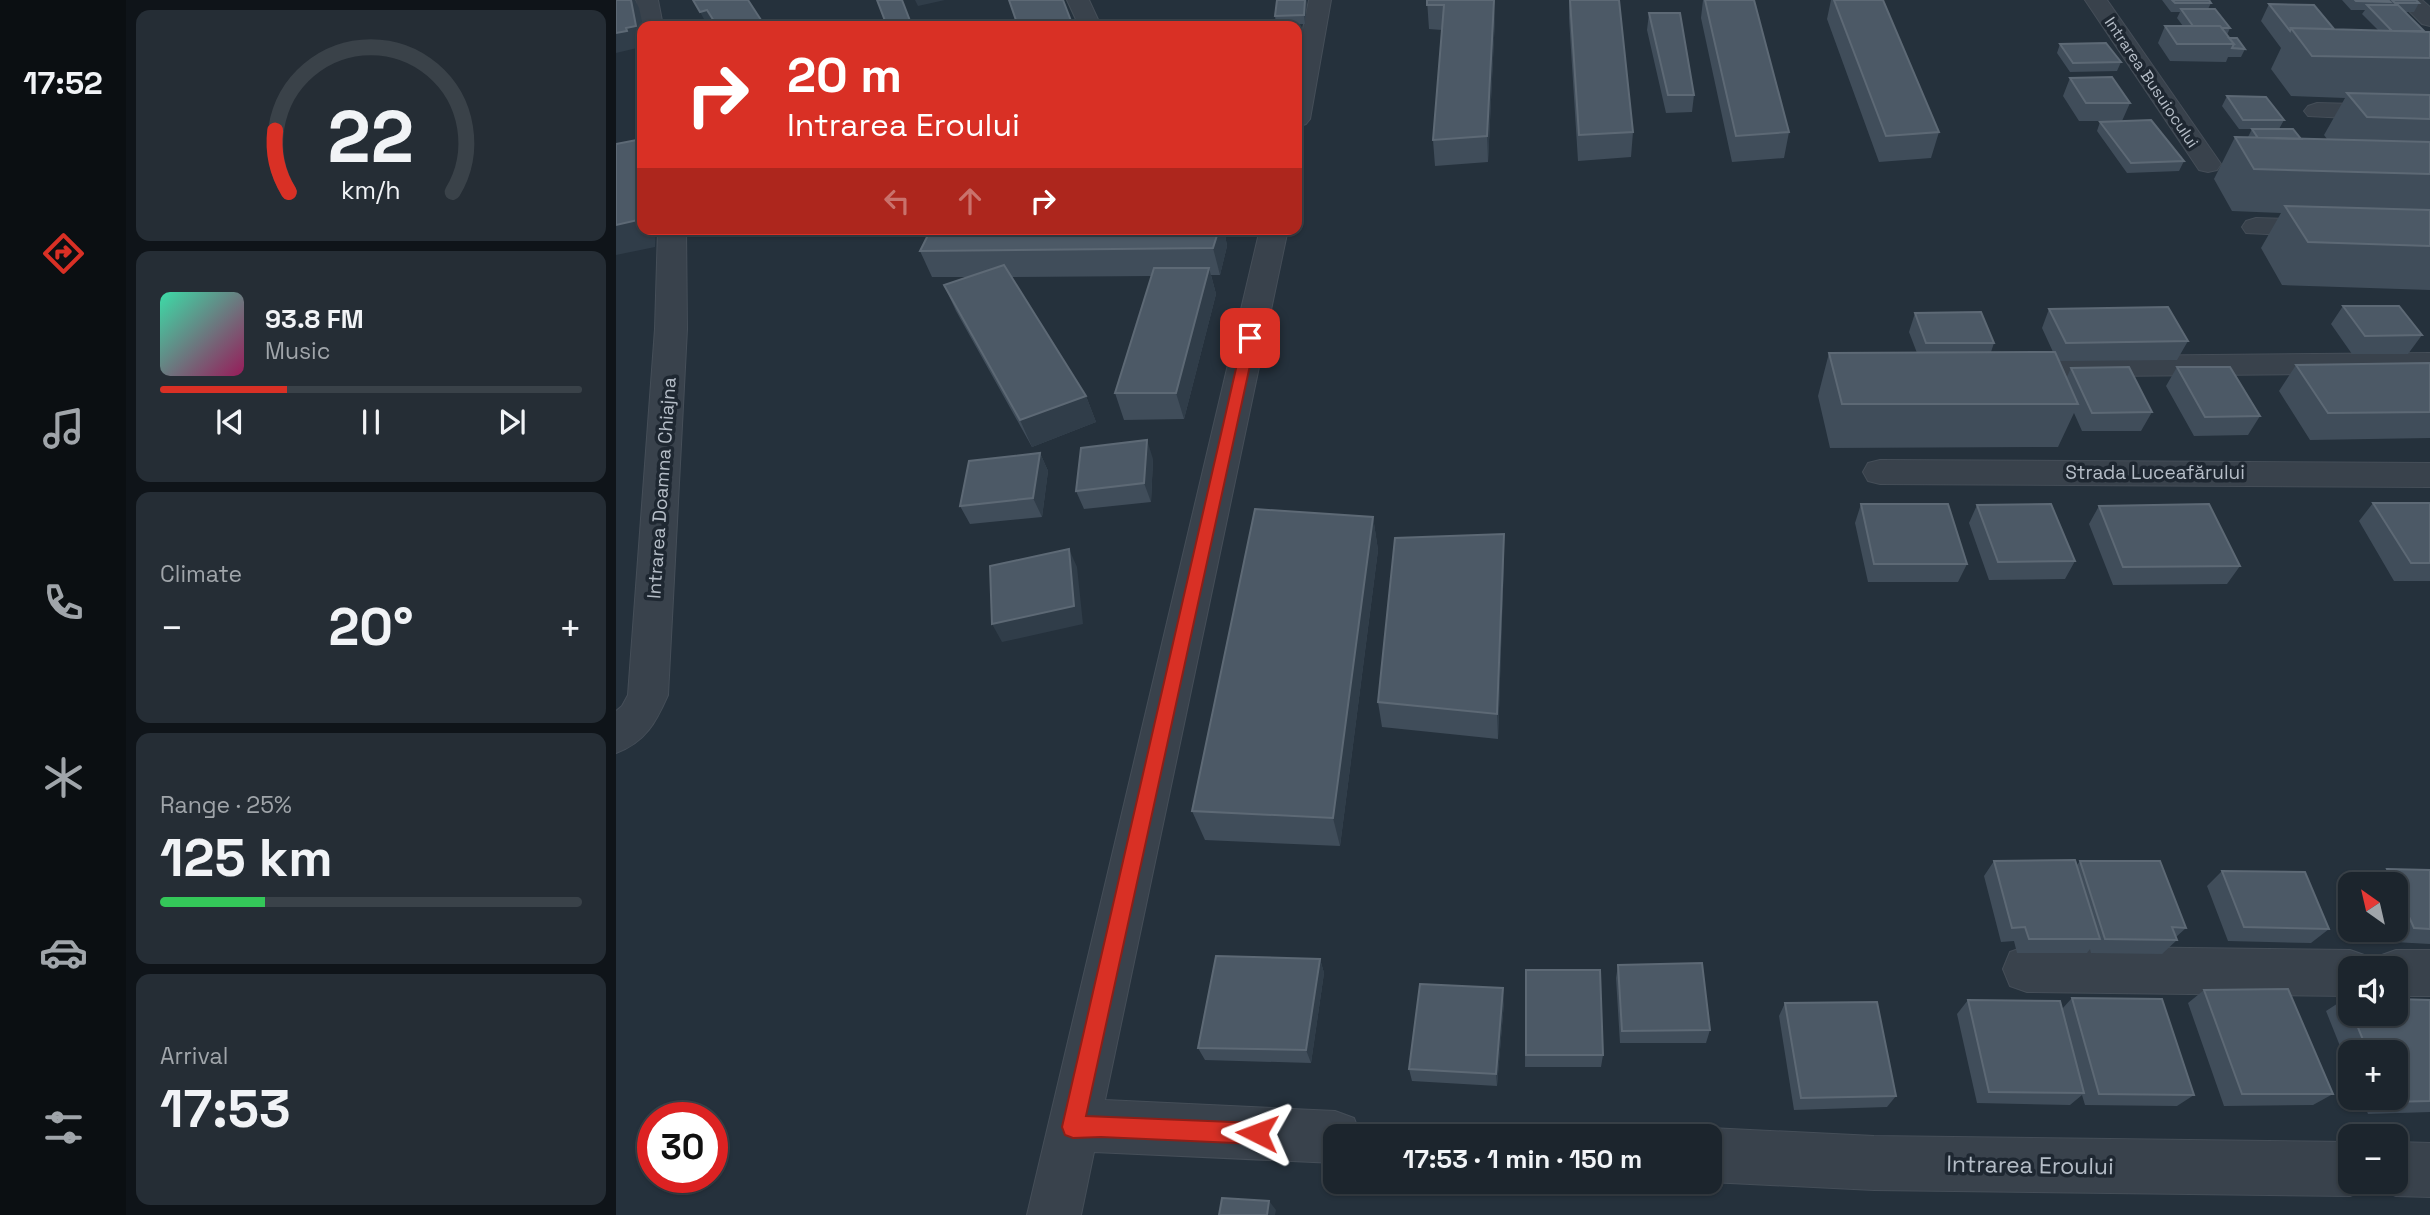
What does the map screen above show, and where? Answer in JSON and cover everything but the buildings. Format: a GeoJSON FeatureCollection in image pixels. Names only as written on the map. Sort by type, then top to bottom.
{"type":"FeatureCollection","features":[{"type":"Feature","properties":{"kind":"street"},"geometry":{"type":"LineString","coordinates":[[647,0],[651,21]]}},
{"type":"Feature","properties":{"kind":"street"},"geometry":{"type":"LineString","coordinates":[[1078,0],[1088,21]]}},
{"type":"Feature","properties":{"kind":"street"},"geometry":{"type":"LineString","coordinates":[[1302,93],[1320,0]]}},
{"type":"Feature","properties":{"kind":"street","name":"Intrarea Busuiocului"},"geometry":{"type":"LineString","coordinates":[[2096,0],[2208,164]]}},
{"type":"Feature","properties":{"kind":"street"},"geometry":{"type":"LineString","coordinates":[[2409,0],[2430,19]]}},
{"type":"Feature","properties":{"kind":"street"},"geometry":{"type":"LineString","coordinates":[[2317,111],[2430,114]]}},
{"type":"Feature","properties":{"kind":"street"},"geometry":{"type":"LineString","coordinates":[[2256,228],[2430,233]]}},
{"type":"Feature","properties":{"kind":"street","name":"Intrarea Doamna Chiajna"},"geometry":{"type":"LineString","coordinates":[[616,736],[636,718],[648,695],[671,329],[672,235]]}},
{"type":"Feature","properties":{"kind":"street"},"geometry":{"type":"LineString","coordinates":[[1054,1215],[1273,235]]}},
{"type":"Feature","properties":{"kind":"street"},"geometry":{"type":"LineString","coordinates":[[1982,368],[2430,363]]}},
{"type":"Feature","properties":{"kind":"street","name":"Strada Luceafărului"},"geometry":{"type":"LineString","coordinates":[[1880,472],[2430,475]]}},
{"type":"Feature","properties":{"kind":"street"},"geometry":{"type":"LineString","coordinates":[[2027,969],[2338,972]]}},
{"type":"Feature","properties":{"kind":"street"},"geometry":{"type":"LineString","coordinates":[[2408,973],[2430,974]]}},
{"type":"Feature","properties":{"kind":"street"},"geometry":{"type":"LineString","coordinates":[[1073,1127],[1323,1136]]}},
{"type":"Feature","properties":{"kind":"street","name":"Intrarea Eroului"},"geometry":{"type":"LineString","coordinates":[[1722,1156],[1874,1163],[2338,1168]]}},
{"type":"Feature","properties":{"kind":"street"},"geometry":{"type":"LineString","coordinates":[[2408,1169],[2430,1170]]}},
{"type":"Feature","properties":{"kind":"route"},"geometry":{"type":"LineString","coordinates":[[1250,338],[1073,1127],[1257,1133]]}}]}
